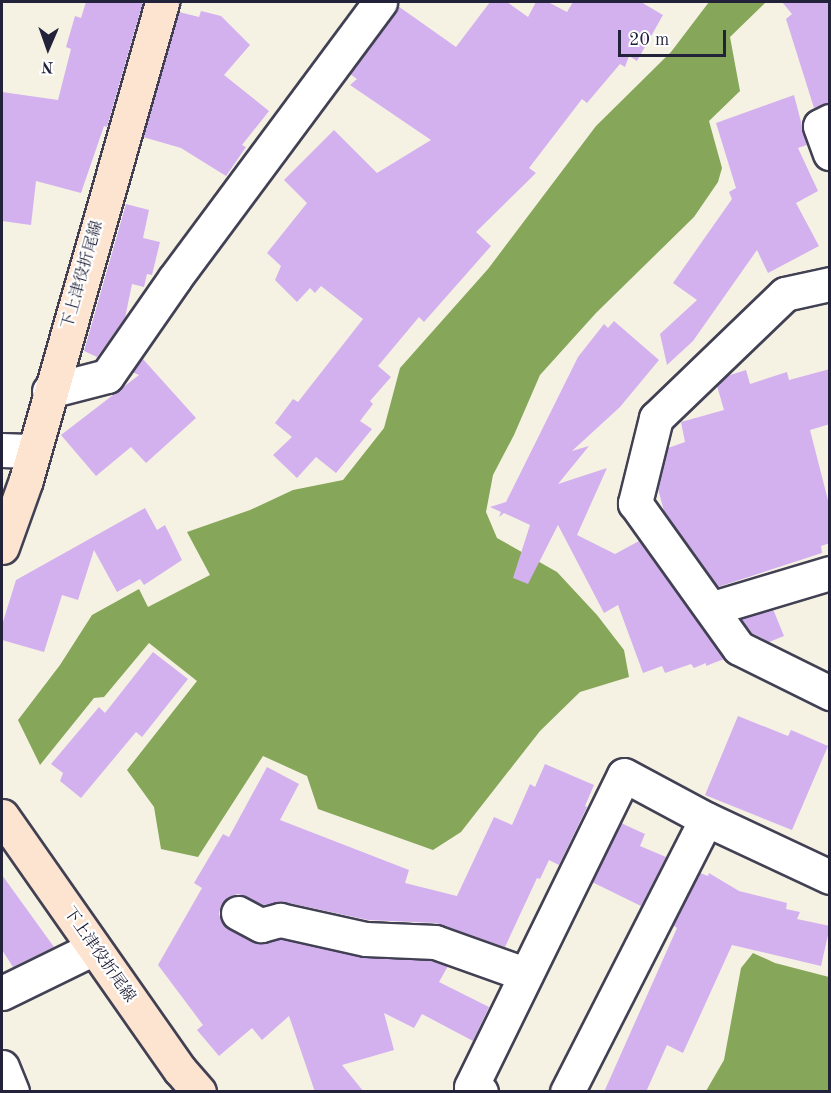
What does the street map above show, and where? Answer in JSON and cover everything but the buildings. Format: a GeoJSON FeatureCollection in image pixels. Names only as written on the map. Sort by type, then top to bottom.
{"type":"FeatureCollection","features":[{"type":"Feature","properties":{"kind":"main road","name":"下上津役折尾線"},"geometry":{"type":"LineString","coordinates":[[2,547],[26,480],[49,392],[162,2]]}},
{"type":"Feature","properties":{"kind":"main road","name":"下上津役折尾線"},"geometry":{"type":"LineString","coordinates":[[2,816],[180,1070],[200,1092]]}},
{"type":"Feature","properties":{"kind":"street"},"geometry":{"type":"LineString","coordinates":[[49,392],[107,376],[175,278],[380,2]]}},
{"type":"Feature","properties":{"kind":"street"},"geometry":{"type":"LineString","coordinates":[[830,121],[820,126],[830,153]]}},
{"type":"Feature","properties":{"kind":"street"},"geometry":{"type":"LineString","coordinates":[[830,284],[785,294],[656,418],[636,503],[713,608],[739,648],[830,693]]}},
{"type":"Feature","properties":{"kind":"street"},"geometry":{"type":"LineString","coordinates":[[2,450],[34,451]]}},
{"type":"Feature","properties":{"kind":"street"},"geometry":{"type":"LineString","coordinates":[[713,608],[830,573]]}},
{"type":"Feature","properties":{"kind":"street"},"geometry":{"type":"LineString","coordinates":[[481,1092],[471,1087],[624,775],[706,819],[830,877]]}},
{"type":"Feature","properties":{"kind":"street"},"geometry":{"type":"LineString","coordinates":[[567,1092],[706,819]]}},
{"type":"Feature","properties":{"kind":"street"},"geometry":{"type":"LineString","coordinates":[[238,913],[261,925],[280,920],[366,939],[435,942],[525,974]]}},
{"type":"Feature","properties":{"kind":"street"},"geometry":{"type":"LineString","coordinates":[[2,993],[94,948]]}},
{"type":"Feature","properties":{"kind":"street"},"geometry":{"type":"LineString","coordinates":[[2,1067],[12,1092]]}},
{"type":"Feature","properties":{"kind":"green space"},"geometry":{"type":"Polygon","coordinates":[[[709,2],[766,2],[730,37],[740,91],[709,121],[722,168],[718,182],[694,217],[596,313],[540,375],[514,435],[493,475],[486,512],[497,538],[557,572],[597,615],[624,650],[629,677],[580,692],[540,731],[461,832],[433,850],[318,809],[307,776],[263,756],[198,857],[161,849],[154,807],[127,770],[197,681],[149,643],[104,697],[94,698],[40,765],[18,720],[60,665],[92,615],[139,589],[148,607],[210,575],[187,532],[250,510],[293,490],[343,480],[384,428],[400,368],[488,269],[596,126],[671,52],[709,2]]]}},
{"type":"Feature","properties":{"kind":"green space"},"geometry":{"type":"Polygon","coordinates":[[[753,953],[775,963],[829,977],[829,1091],[706,1091],[724,1060],[741,968],[753,953]]]}}]}
